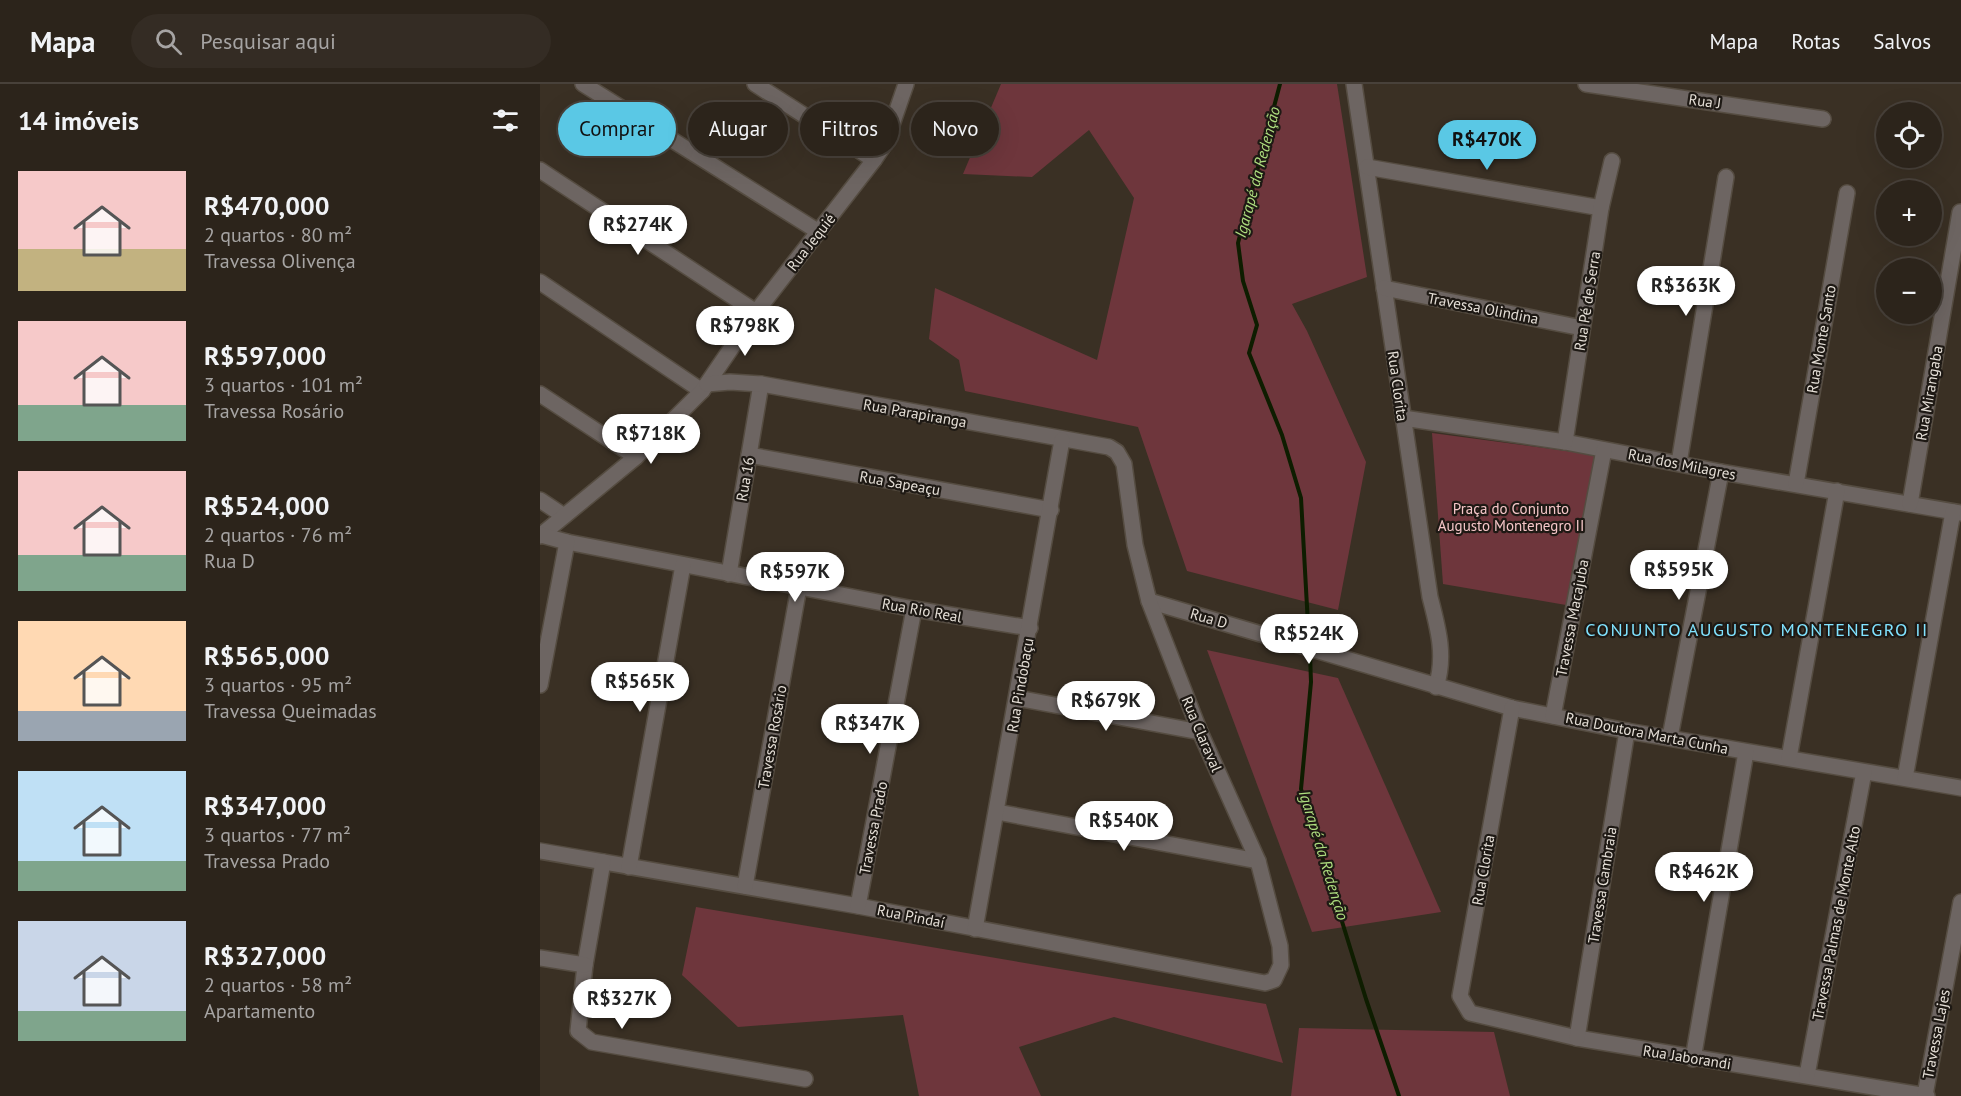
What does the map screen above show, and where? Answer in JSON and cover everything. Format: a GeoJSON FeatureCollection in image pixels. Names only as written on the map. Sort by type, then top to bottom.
{"type":"FeatureCollection","features":[{"type":"Feature","properties":{"kind":"street"},"geometry":{"type":"LineString","coordinates":[[583,84],[819,232]]}},
{"type":"Feature","properties":{"kind":"street"},"geometry":{"type":"LineString","coordinates":[[755,84],[874,160]]}},
{"type":"Feature","properties":{"kind":"street","name":"Rua Jequié"},"geometry":{"type":"LineString","coordinates":[[541,536],[636,457],[704,388],[756,312],[886,142],[906,84]]}},
{"type":"Feature","properties":{"kind":"street","name":"Rua Clorita"},"geometry":{"type":"LineString","coordinates":[[1354,84],[1430,597],[1440,636],[1441,663],[1436,687]]}},
{"type":"Feature","properties":{"kind":"street","name":"Rua J"},"geometry":{"type":"LineString","coordinates":[[1586,84],[1631,87],[1823,119]]}},
{"type":"Feature","properties":{"kind":"street","name":"Rua Pé de Serra"},"geometry":{"type":"LineString","coordinates":[[1565,442],[1601,208],[1612,161]]}},
{"type":"Feature","properties":{"kind":"street"},"geometry":{"type":"LineString","coordinates":[[1368,167],[1601,208]]}},
{"type":"Feature","properties":{"kind":"street"},"geometry":{"type":"LineString","coordinates":[[540,170],[756,312]]}},
{"type":"Feature","properties":{"kind":"street"},"geometry":{"type":"LineString","coordinates":[[1679,463],[1726,177]]}},
{"type":"Feature","properties":{"kind":"street","name":"Rua Monte Santo"},"geometry":{"type":"LineString","coordinates":[[1796,484],[1847,193]]}},
{"type":"Feature","properties":{"kind":"street","name":"Rua Mirangaba"},"geometry":{"type":"LineString","coordinates":[[1910,504],[1960,212]]}},
{"type":"Feature","properties":{"kind":"street"},"geometry":{"type":"LineString","coordinates":[[540,282],[704,388]]}},
{"type":"Feature","properties":{"kind":"street","name":"Travessa Olindina"},"geometry":{"type":"LineString","coordinates":[[1384,288],[1582,328]]}},
{"type":"Feature","properties":{"kind":"street","name":"Rua Parapiranga"},"geometry":{"type":"LineString","coordinates":[[704,388],[730,382],[761,384],[1109,447],[1121,456]]}},
{"type":"Feature","properties":{"kind":"street","name":"Rua 16"},"geometry":{"type":"LineString","coordinates":[[729,574],[761,384]]}},
{"type":"Feature","properties":{"kind":"street"},"geometry":{"type":"LineString","coordinates":[[540,394],[636,457]]}},
{"type":"Feature","properties":{"kind":"street","name":"Rua dos Milagres"},"geometry":{"type":"LineString","coordinates":[[1403,418],[1565,442],[1722,472],[1957,512]]}},
{"type":"Feature","properties":{"kind":"street","name":"Rua Pindobaçu"},"geometry":{"type":"LineString","coordinates":[[975,929],[1062,440]]}},
{"type":"Feature","properties":{"kind":"street","name":"Travessa Macajuba"},"geometry":{"type":"LineString","coordinates":[[1553,716],[1605,450]]}},
{"type":"Feature","properties":{"kind":"street","name":"Rua Sapeaçu"},"geometry":{"type":"LineString","coordinates":[[749,455],[1051,510]]}},
{"type":"Feature","properties":{"kind":"street","name":"Rua Claraval"},"geometry":{"type":"LineString","coordinates":[[1121,456],[1135,545],[1149,601],[1200,732],[1258,861],[1280,946],[1281,965],[1278,974]]}},
{"type":"Feature","properties":{"kind":"street"},"geometry":{"type":"LineString","coordinates":[[1670,737],[1722,472]]}},
{"type":"Feature","properties":{"kind":"street"},"geometry":{"type":"LineString","coordinates":[[1789,759],[1837,491]]}},
{"type":"Feature","properties":{"kind":"street"},"geometry":{"type":"LineString","coordinates":[[540,500],[564,516]]}},
{"type":"Feature","properties":{"kind":"street"},"geometry":{"type":"LineString","coordinates":[[1905,778],[1957,512]]}},
{"type":"Feature","properties":{"kind":"street","name":"Rua Rio Real"},"geometry":{"type":"LineString","coordinates":[[541,536],[914,609],[1030,628]]}},
{"type":"Feature","properties":{"kind":"street"},"geometry":{"type":"LineString","coordinates":[[540,685],[567,542]]}},
{"type":"Feature","properties":{"kind":"street"},"geometry":{"type":"LineString","coordinates":[[629,867],[683,565]]}},
{"type":"Feature","properties":{"kind":"street","name":"Travessa Rosário"},"geometry":{"type":"LineString","coordinates":[[745,886],[799,587]]}},
{"type":"Feature","properties":{"kind":"street","name":"Rua D"},"geometry":{"type":"LineString","coordinates":[[1149,601],[1338,656]]}},
{"type":"Feature","properties":{"kind":"street","name":"Travessa Prado"},"geometry":{"type":"LineString","coordinates":[[858,906],[914,609]]}},
{"type":"Feature","properties":{"kind":"street","name":"Rua Doutora Marta Cunha"},"geometry":{"type":"LineString","coordinates":[[1338,656],[1512,708],[1627,731],[1961,788]]}},
{"type":"Feature","properties":{"kind":"street"},"geometry":{"type":"LineString","coordinates":[[1017,698],[1200,732]]}},
{"type":"Feature","properties":{"kind":"street","name":"Rua Clorita"},"geometry":{"type":"LineString","coordinates":[[1460,996],[1512,708]]}},
{"type":"Feature","properties":{"kind":"street","name":"Travessa Cambraia"},"geometry":{"type":"LineString","coordinates":[[1577,1038],[1627,731]]}},
{"type":"Feature","properties":{"kind":"street"},"geometry":{"type":"LineString","coordinates":[[1693,1059],[1746,752]]}},
{"type":"Feature","properties":{"kind":"street","name":"Travessa Palmas de Monte Alto"},"geometry":{"type":"LineString","coordinates":[[1807,1075],[1864,772]]}},
{"type":"Feature","properties":{"kind":"street"},"geometry":{"type":"LineString","coordinates":[[997,812],[1258,861]]}},
{"type":"Feature","properties":{"kind":"street","name":"Rua Pindaí"},"geometry":{"type":"LineString","coordinates":[[540,851],[858,906],[1265,983],[1274,980],[1278,974]]}},
{"type":"Feature","properties":{"kind":"street"},"geometry":{"type":"LineString","coordinates":[[603,862],[585,965],[578,1031],[592,1042],[805,1079]]}},
{"type":"Feature","properties":{"kind":"street","name":"Travessa Lajes"},"geometry":{"type":"LineString","coordinates":[[1926,1096],[1961,902]]}},
{"type":"Feature","properties":{"kind":"street"},"geometry":{"type":"LineString","coordinates":[[540,958],[585,965]]}},
{"type":"Feature","properties":{"kind":"street","name":"Rua Jaborandi"},"geometry":{"type":"LineString","coordinates":[[1460,996],[1464,1006],[1477,1015],[1577,1038],[1926,1096]]}},
{"type":"Feature","properties":{"kind":"green space"},"geometry":{"type":"Polygon","coordinates":[[[1001,84],[1337,84],[1367,277],[1292,304],[1307,331],[1366,462],[1338,610],[1187,571],[1138,427],[965,391],[959,360],[929,339],[935,288],[1097,360],[1134,198],[1089,130],[1032,177],[963,174],[971,156],[999,156],[999,102],[993,102],[1001,84]]]}},
{"type":"Feature","properties":{"kind":"green space","name":"Praça do Conjunto Augusto Montenegro II"},"geometry":{"type":"Polygon","coordinates":[[[1432,433],[1596,455],[1566,605],[1443,584],[1432,433]]]}},
{"type":"Feature","properties":{"kind":"green space"},"geometry":{"type":"Polygon","coordinates":[[[1207,650],[1338,678],[1441,912],[1312,932],[1207,650]]]}},
{"type":"Feature","properties":{"kind":"green space"},"geometry":{"type":"Polygon","coordinates":[[[696,907],[1266,1004],[1283,1063],[1114,1017],[1019,1047],[1041,1096],[919,1096],[903,1015],[738,1027],[682,975],[696,907]]]}},
{"type":"Feature","properties":{"kind":"green space"},"geometry":{"type":"Polygon","coordinates":[[[1299,1028],[1494,1032],[1510,1096],[1291,1096],[1299,1028]]]}},
{"type":"Feature","properties":{"kind":"waterway","name":"Igarapé da Redenção"},"geometry":{"type":"LineString","coordinates":[[1280,84],[1238,243],[1243,281],[1257,325],[1249,353],[1282,435],[1301,498],[1309,643]]}},
{"type":"Feature","properties":{"kind":"waterway","name":"Igarapé da Redenção"},"geometry":{"type":"LineString","coordinates":[[1310,654],[1311,682],[1301,789],[1366,999],[1399,1096]]}},
{"type":"Feature","properties":{"kind":"district","name":"CONJUNTO AUGUSTO MONTENEGRO II"},"geometry":{"type":"Point","coordinates":[1757,629]}}]}
